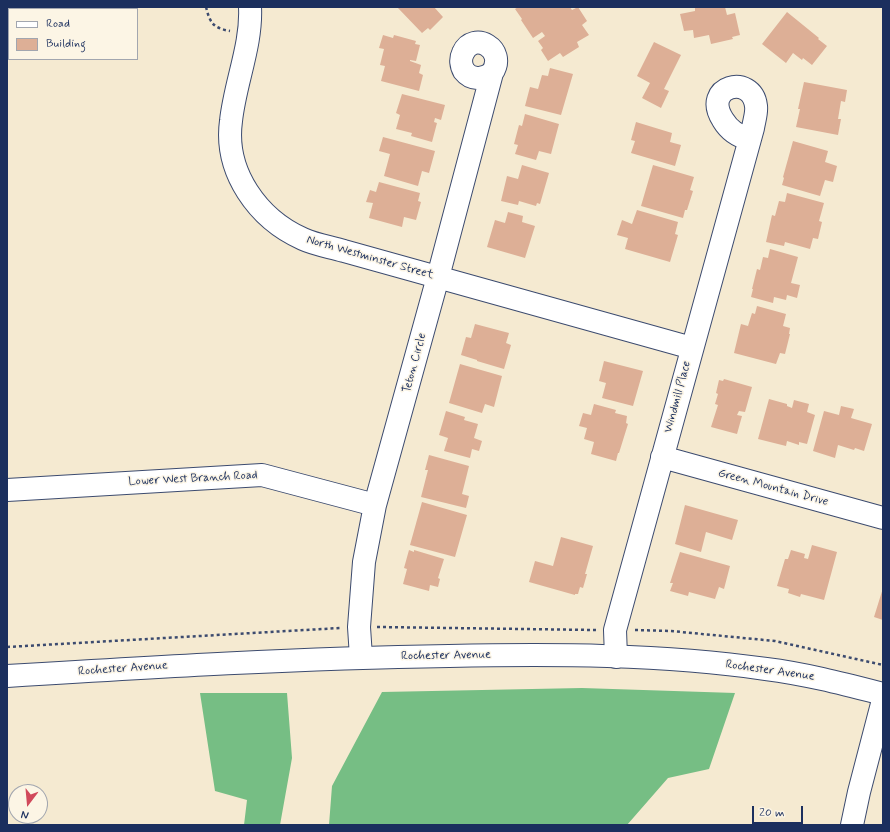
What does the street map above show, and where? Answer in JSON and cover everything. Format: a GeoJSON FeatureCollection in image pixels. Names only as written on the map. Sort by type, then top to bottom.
{"type":"FeatureCollection","features":[{"type":"Feature","properties":{"kind":"street","name":"North Westminster Street"},"geometry":{"type":"LineString","coordinates":[[250,7],[246,47],[230,122],[231,149],[234,164],[240,179],[249,194],[260,209],[281,227],[304,239],[438,278],[692,348]]}},
{"type":"Feature","properties":{"kind":"street","name":"Teton Circle"},"geometry":{"type":"LineString","coordinates":[[361,657],[359,627],[364,562],[375,505],[438,278],[492,73]]}},
{"type":"Feature","properties":{"kind":"street","name":"Windmill Place"},"geometry":{"type":"LineString","coordinates":[[616,657],[615,630],[749,139]]}},
{"type":"Feature","properties":{"kind":"street","name":"Green Mountain Drive"},"geometry":{"type":"LineString","coordinates":[[662,457],[883,518]]}},
{"type":"Feature","properties":{"kind":"street","name":"Lower West Branch Road"},"geometry":{"type":"LineString","coordinates":[[7,490],[262,475],[375,505]]}},
{"type":"Feature","properties":{"kind":"street","name":"Rochester Avenue"},"geometry":{"type":"LineString","coordinates":[[7,676],[219,663],[361,657],[474,655],[616,657],[724,664],[768,669],[818,678],[883,694]]}},
{"type":"Feature","properties":{"kind":"street"},"geometry":{"type":"LineString","coordinates":[[852,825],[883,700]]}},
{"type":"Feature","properties":{"kind":"path"},"geometry":{"type":"LineString","coordinates":[[206,7],[213,25],[220,29],[231,31]]}},
{"type":"Feature","properties":{"kind":"green space"},"geometry":{"type":"Polygon","coordinates":[[[582,688],[735,693],[709,769],[668,778],[627,825],[329,825],[332,786],[382,692],[582,688]]]}},
{"type":"Feature","properties":{"kind":"green space"},"geometry":{"type":"Polygon","coordinates":[[[200,693],[287,693],[292,758],[280,825],[244,825],[247,800],[215,791],[200,693]]]}},
{"type":"Feature","properties":{"kind":"building"},"geometry":{"type":"Polygon","coordinates":[[[397,7],[434,7],[443,17],[430,30],[428,28],[422,33],[397,7]]]}},
{"type":"Feature","properties":{"kind":"building"},"geometry":{"type":"Polygon","coordinates":[[[518,7],[570,7],[572,10],[578,7],[587,21],[582,25],[589,35],[577,42],[579,47],[563,57],[560,53],[548,61],[541,50],[543,48],[538,41],[545,36],[542,32],[533,38],[515,9],[518,7]]]}},
{"type":"Feature","properties":{"kind":"building"},"geometry":{"type":"Polygon","coordinates":[[[695,7],[725,7],[727,15],[735,13],[740,35],[732,37],[733,39],[711,44],[709,35],[694,38],[693,30],[684,31],[680,14],[695,11],[695,7]]]}},
{"type":"Feature","properties":{"kind":"building"},"geometry":{"type":"Polygon","coordinates":[[[787,12],[827,46],[812,65],[793,53],[786,63],[762,44],[787,12]]]}},
{"type":"Feature","properties":{"kind":"building"},"geometry":{"type":"Polygon","coordinates":[[[383,35],[393,38],[394,35],[416,41],[415,44],[420,45],[416,61],[410,60],[421,65],[419,73],[423,75],[419,91],[381,81],[385,66],[380,65],[384,49],[379,48],[383,35]]]}},
{"type":"Feature","properties":{"kind":"building"},"geometry":{"type":"Polygon","coordinates":[[[654,42],[681,55],[664,89],[669,91],[661,108],[642,98],[650,83],[637,76],[654,42]]]}},
{"type":"Feature","properties":{"kind":"building"},"geometry":{"type":"Polygon","coordinates":[[[550,68],[573,74],[561,115],[525,106],[530,87],[538,89],[542,75],[548,76],[550,68]]]}},
{"type":"Feature","properties":{"kind":"building"},"geometry":{"type":"Polygon","coordinates":[[[804,82],[847,90],[845,102],[841,101],[838,119],[841,119],[838,135],[796,127],[804,82]]]}},
{"type":"Feature","properties":{"kind":"building"},"geometry":{"type":"Polygon","coordinates":[[[402,94],[445,105],[441,120],[435,118],[434,122],[437,123],[432,142],[411,136],[412,133],[396,129],[400,115],[396,113],[402,94]]]}},
{"type":"Feature","properties":{"kind":"building"},"geometry":{"type":"Polygon","coordinates":[[[525,114],[559,124],[551,154],[539,151],[536,160],[515,154],[518,145],[514,144],[519,125],[522,126],[525,114]]]}},
{"type":"Feature","properties":{"kind":"building"},"geometry":{"type":"Polygon","coordinates":[[[636,122],[672,133],[670,142],[681,145],[675,166],[631,153],[635,141],[631,140],[636,122]]]}},
{"type":"Feature","properties":{"kind":"building"},"geometry":{"type":"Polygon","coordinates":[[[383,137],[435,151],[429,173],[422,171],[418,186],[384,176],[390,154],[379,151],[383,137]]]}},
{"type":"Feature","properties":{"kind":"building"},"geometry":{"type":"Polygon","coordinates":[[[793,141],[828,151],[825,162],[837,166],[833,182],[825,180],[820,196],[782,185],[793,141]]]}},
{"type":"Feature","properties":{"kind":"building"},"geometry":{"type":"Polygon","coordinates":[[[522,165],[549,173],[540,204],[537,203],[536,206],[519,201],[518,205],[501,201],[507,176],[518,179],[522,165]]]}},
{"type":"Feature","properties":{"kind":"building"},"geometry":{"type":"Polygon","coordinates":[[[653,165],[694,177],[690,190],[693,191],[683,218],[641,206],[653,165]]]}},
{"type":"Feature","properties":{"kind":"building"},"geometry":{"type":"Polygon","coordinates":[[[379,182],[420,193],[418,201],[421,202],[416,220],[404,217],[402,227],[369,218],[373,203],[366,202],[370,190],[376,192],[379,182]]]}},
{"type":"Feature","properties":{"kind":"building"},"geometry":{"type":"Polygon","coordinates":[[[787,193],[824,203],[819,221],[822,222],[818,239],[813,238],[810,249],[785,242],[784,246],[766,242],[772,215],[775,216],[779,201],[785,202],[787,193]]]}},
{"type":"Feature","properties":{"kind":"building"},"geometry":{"type":"Polygon","coordinates":[[[637,210],[678,222],[675,234],[678,235],[670,262],[625,249],[628,238],[617,235],[622,220],[632,224],[637,210]]]}},
{"type":"Feature","properties":{"kind":"building"},"geometry":{"type":"Polygon","coordinates":[[[508,212],[523,216],[522,222],[535,226],[525,258],[487,247],[495,220],[505,223],[508,212]]]}},
{"type":"Feature","properties":{"kind":"building"},"geometry":{"type":"Polygon","coordinates":[[[770,249],[798,257],[791,283],[800,285],[797,298],[787,295],[786,300],[774,297],[773,303],[751,297],[757,269],[760,270],[763,257],[768,258],[770,249]]]}},
{"type":"Feature","properties":{"kind":"building"},"geometry":{"type":"Polygon","coordinates":[[[757,306],[786,314],[783,326],[790,328],[790,334],[785,354],[780,353],[776,364],[734,353],[741,324],[748,326],[752,313],[755,314],[757,306]]]}},
{"type":"Feature","properties":{"kind":"building"},"geometry":{"type":"Polygon","coordinates":[[[475,324],[509,333],[506,343],[511,345],[504,369],[461,355],[466,337],[471,338],[475,324]]]}},
{"type":"Feature","properties":{"kind":"building"},"geometry":{"type":"Polygon","coordinates":[[[604,361],[643,371],[633,406],[602,398],[606,383],[599,381],[604,361]]]}},
{"type":"Feature","properties":{"kind":"building"},"geometry":{"type":"Polygon","coordinates":[[[460,364],[502,376],[494,407],[485,404],[482,413],[449,403],[460,364]]]}},
{"type":"Feature","properties":{"kind":"building"},"geometry":{"type":"Polygon","coordinates":[[[724,379],[752,387],[745,412],[739,411],[737,415],[742,416],[737,434],[711,427],[718,405],[715,404],[718,394],[716,393],[719,380],[723,381],[724,379]]]}},
{"type":"Feature","properties":{"kind":"building"},"geometry":{"type":"Polygon","coordinates":[[[769,399],[787,404],[787,406],[792,408],[794,400],[809,404],[807,412],[815,415],[807,444],[799,442],[799,445],[787,441],[786,446],[758,439],[769,399]]]}},
{"type":"Feature","properties":{"kind":"building"},"geometry":{"type":"Polygon","coordinates":[[[594,404],[616,410],[615,413],[627,416],[626,423],[628,424],[616,461],[591,454],[594,442],[584,439],[587,428],[579,426],[583,413],[591,415],[594,404]]]}},
{"type":"Feature","properties":{"kind":"building"},"geometry":{"type":"Polygon","coordinates":[[[841,406],[854,409],[851,418],[872,424],[864,451],[855,448],[854,450],[838,445],[835,458],[813,451],[824,411],[839,415],[841,406]]]}},
{"type":"Feature","properties":{"kind":"building"},"geometry":{"type":"Polygon","coordinates":[[[446,411],[465,417],[464,420],[478,424],[474,438],[482,441],[479,451],[472,449],[470,458],[444,451],[448,438],[439,435],[446,411]]]}},
{"type":"Feature","properties":{"kind":"building"},"geometry":{"type":"Polygon","coordinates":[[[429,455],[469,466],[462,494],[469,496],[466,508],[421,497],[428,470],[425,470],[429,455]]]}},
{"type":"Feature","properties":{"kind":"building"},"geometry":{"type":"Polygon","coordinates":[[[422,502],[467,515],[455,557],[410,545],[422,502]]]}},
{"type":"Feature","properties":{"kind":"building"},"geometry":{"type":"Polygon","coordinates":[[[685,505],[738,520],[732,540],[706,532],[701,552],[675,544],[685,505]]]}},
{"type":"Feature","properties":{"kind":"building"},"geometry":{"type":"Polygon","coordinates":[[[561,537],[593,546],[585,574],[587,574],[583,588],[580,587],[578,594],[575,595],[529,582],[535,561],[553,566],[561,537]]]}},
{"type":"Feature","properties":{"kind":"building"},"geometry":{"type":"Polygon","coordinates":[[[812,545],[837,552],[824,600],[801,594],[800,597],[788,593],[789,589],[777,586],[785,559],[788,559],[791,550],[805,554],[804,558],[808,559],[812,545]]]}},
{"type":"Feature","properties":{"kind":"building"},"geometry":{"type":"Polygon","coordinates":[[[409,550],[414,552],[414,550],[444,559],[438,578],[440,579],[438,587],[430,585],[429,591],[403,584],[407,569],[404,568],[409,550]]]}},
{"type":"Feature","properties":{"kind":"building"},"geometry":{"type":"Polygon","coordinates":[[[680,552],[730,566],[724,589],[719,587],[715,599],[689,592],[688,596],[670,591],[673,583],[670,583],[680,552]]]}},
{"type":"Feature","properties":{"kind":"building"},"geometry":{"type":"Polygon","coordinates":[[[883,588],[883,620],[874,617],[883,588]]]}}]}
